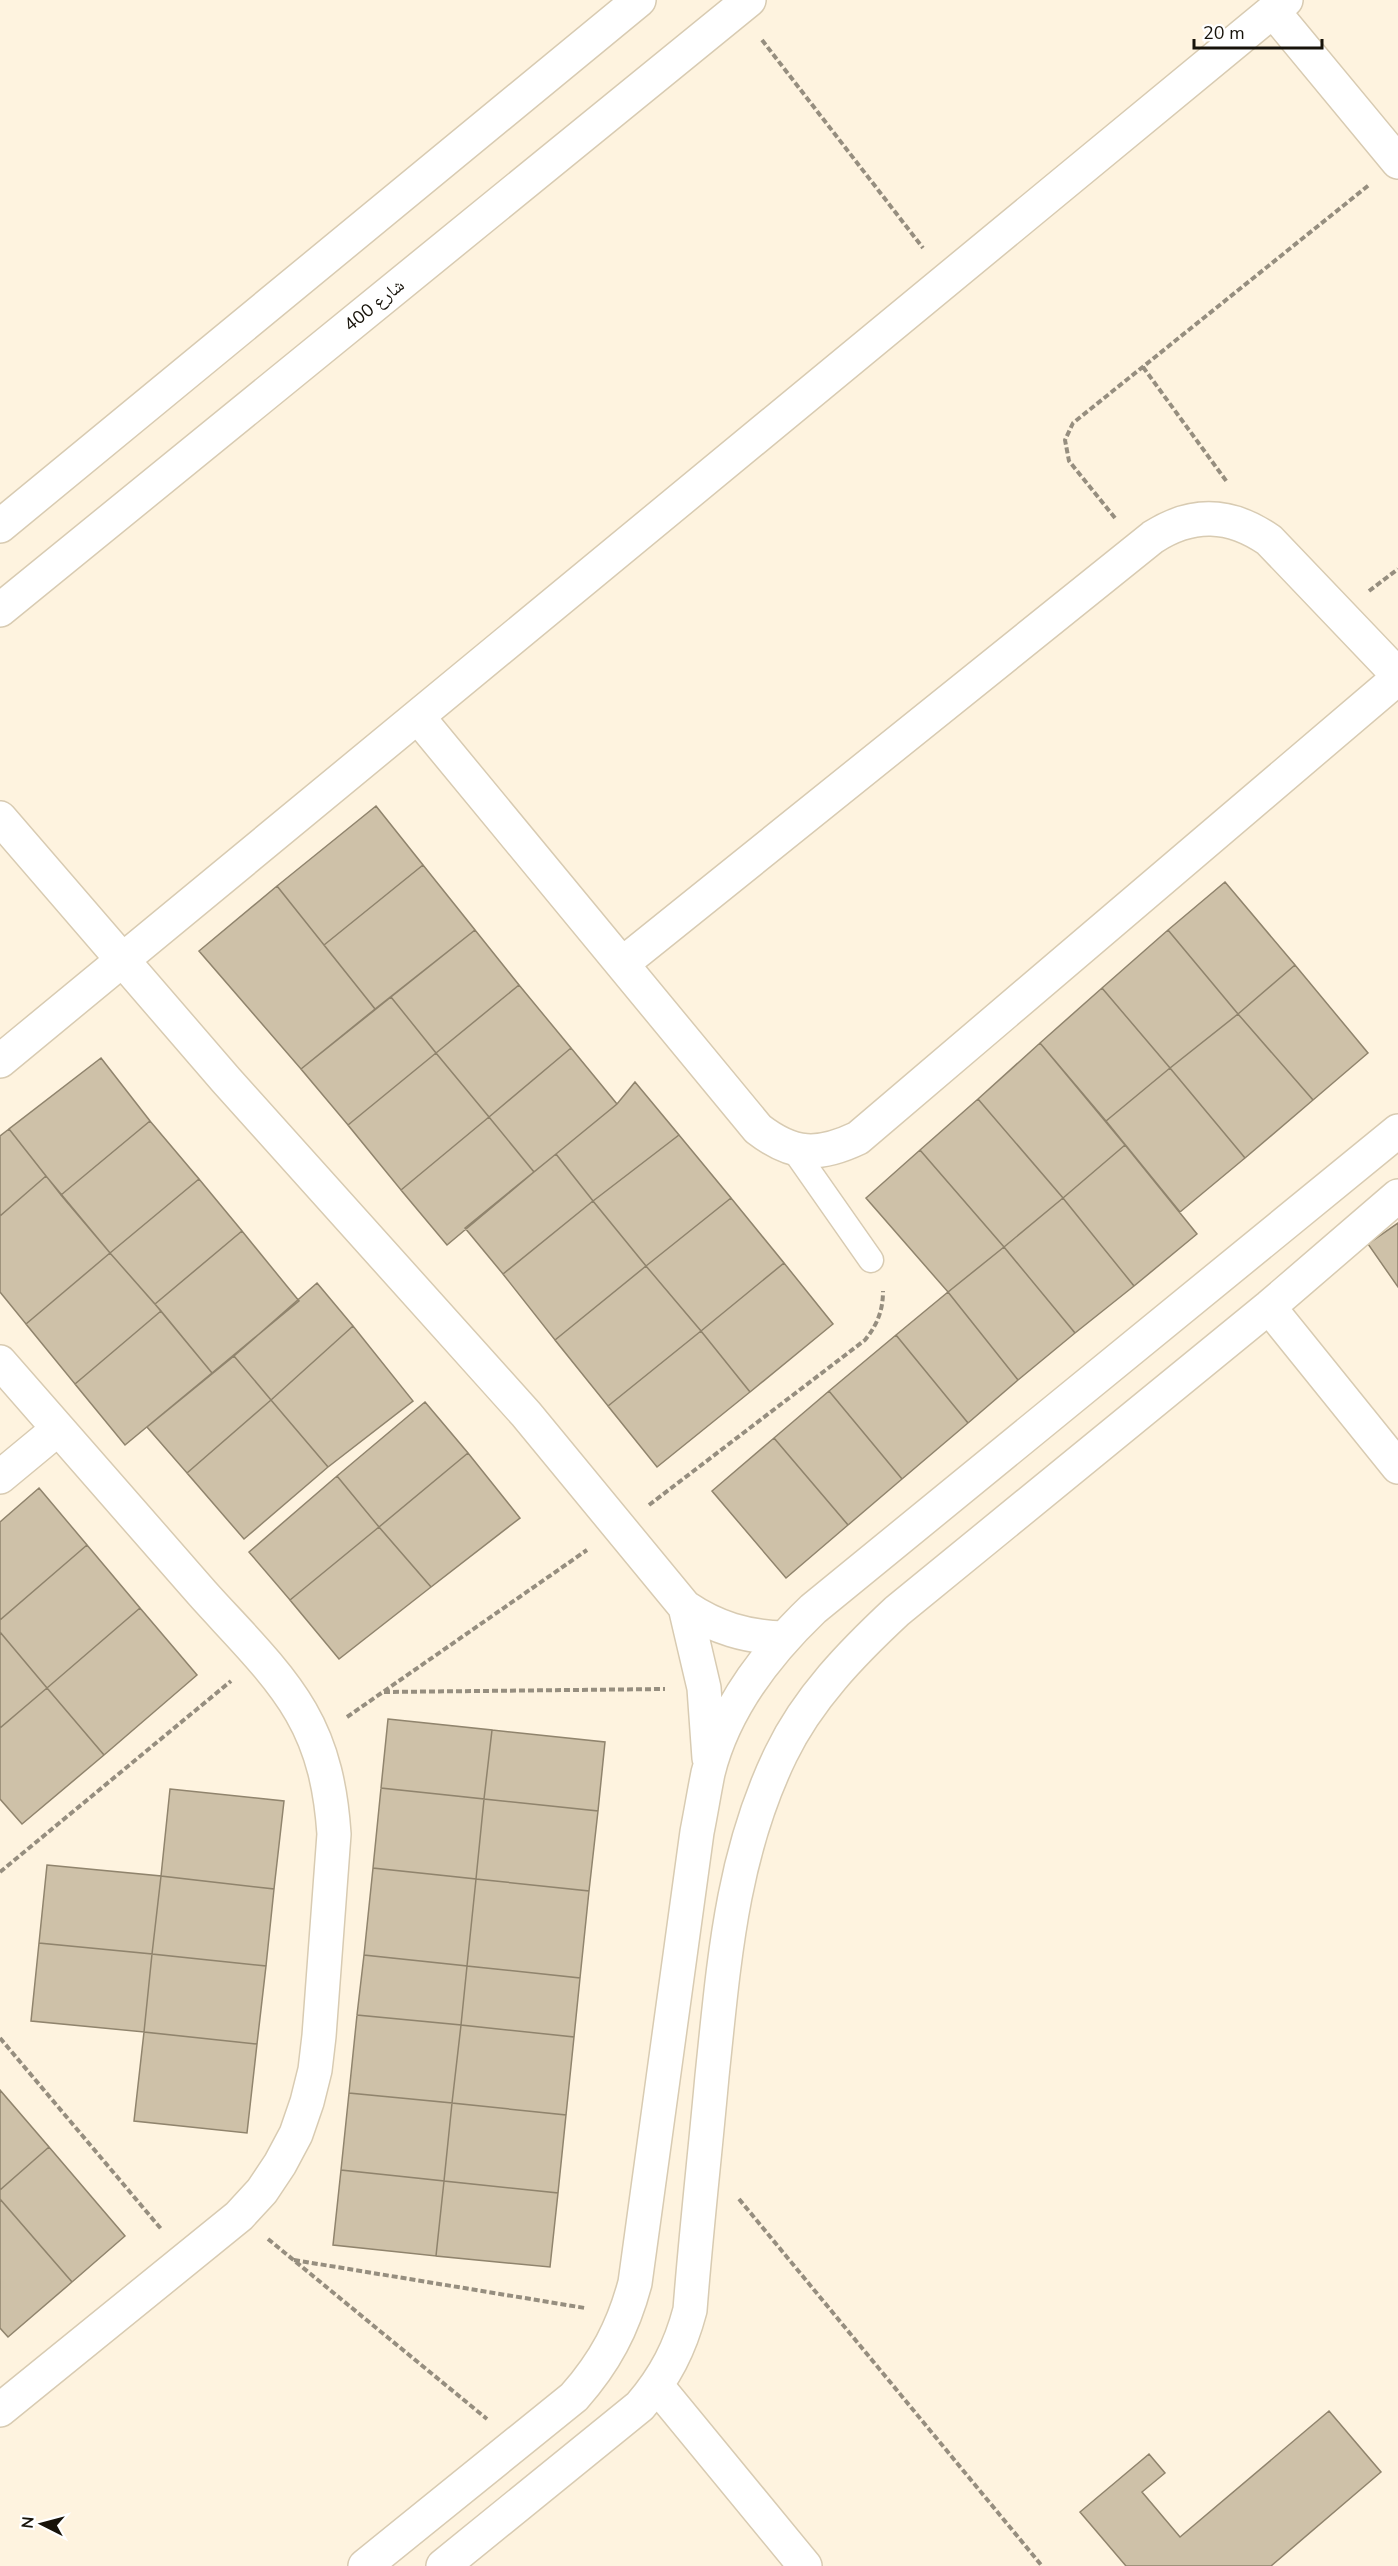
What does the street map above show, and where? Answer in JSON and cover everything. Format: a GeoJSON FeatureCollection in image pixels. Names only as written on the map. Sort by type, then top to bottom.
{"type":"FeatureCollection","features":[{"type":"Feature","properties":{"kind":"street"},"geometry":{"type":"LineString","coordinates":[[0,526],[639,0]]}},
{"type":"Feature","properties":{"kind":"street","name":"شارع 400"},"geometry":{"type":"LineString","coordinates":[[0,610],[743,4]]}},
{"type":"Feature","properties":{"kind":"street"},"geometry":{"type":"LineString","coordinates":[[0,1060],[122,962],[1279,5],[1398,162]]}},
{"type":"Feature","properties":{"kind":"street"},"geometry":{"type":"LineString","coordinates":[[418,717],[622,964],[758,1128],[775,1141],[794,1149],[816,1152],[837,1148],[858,1138],[1398,676],[1269,540],[1252,528],[1232,520],[1211,518],[1190,520],[1170,526],[1139,548],[622,964]]}},
{"type":"Feature","properties":{"kind":"street"},"geometry":{"type":"LineString","coordinates":[[0,818],[122,962],[436,1313],[620,1527],[685,1607],[706,1621],[731,1631],[758,1637],[784,1638]]}},
{"type":"Feature","properties":{"kind":"street"},"geometry":{"type":"LineString","coordinates":[[709,1772],[739,1700],[759,1668],[784,1638],[813,1609],[1398,1131]]}},
{"type":"Feature","properties":{"kind":"street"},"geometry":{"type":"LineString","coordinates":[[443,2566],[627,2417],[657,2386],[675,2355],[690,2310],[719,2009],[739,1867],[757,1808],[782,1752],[813,1700],[853,1652],[897,1611],[1269,1307],[1398,1196]]}},
{"type":"Feature","properties":{"kind":"street"},"geometry":{"type":"LineString","coordinates":[[1269,1307],[1398,1467]]}},
{"type":"Feature","properties":{"kind":"street"},"geometry":{"type":"LineString","coordinates":[[0,1362],[259,1658],[300,1710],[315,1739],[326,1770],[332,1802],[334,1834],[315,2070],[296,2134],[262,2191],[239,2216],[0,2410]]}},
{"type":"Feature","properties":{"kind":"street"},"geometry":{"type":"LineString","coordinates":[[0,1477],[58,1429]]}},
{"type":"Feature","properties":{"kind":"street"},"geometry":{"type":"LineString","coordinates":[[365,2566],[574,2397],[596,2373],[627,2315],[635,2283],[697,1832],[709,1772],[709,1730],[704,1688],[685,1607]]}},
{"type":"Feature","properties":{"kind":"street"},"geometry":{"type":"LineString","coordinates":[[674,2000],[719,2009]]}},
{"type":"Feature","properties":{"kind":"street"},"geometry":{"type":"LineString","coordinates":[[657,2386],[805,2566]]}},
{"type":"Feature","properties":{"kind":"lane"},"geometry":{"type":"LineString","coordinates":[[794,1149],[871,1260]]}},
{"type":"Feature","properties":{"kind":"path"},"geometry":{"type":"LineString","coordinates":[[743,4],[948,279]]}},
{"type":"Feature","properties":{"kind":"path"},"geometry":{"type":"LineString","coordinates":[[1139,548],[1069,460],[1065,440],[1073,423],[1398,162]]}},
{"type":"Feature","properties":{"kind":"path"},"geometry":{"type":"LineString","coordinates":[[1143,367],[1234,492]]}},
{"type":"Feature","properties":{"kind":"path"},"geometry":{"type":"LineString","coordinates":[[315,1739],[620,1527],[865,1340],[876,1326],[882,1310],[883,1293],[879,1276],[871,1260]]}},
{"type":"Feature","properties":{"kind":"path"},"geometry":{"type":"LineString","coordinates":[[0,1872],[259,1658]]}},
{"type":"Feature","properties":{"kind":"path"},"geometry":{"type":"LineString","coordinates":[[383,1692],[704,1688]]}},
{"type":"Feature","properties":{"kind":"path"},"geometry":{"type":"LineString","coordinates":[[0,2038],[187,2260]]}},
{"type":"Feature","properties":{"kind":"path"},"geometry":{"type":"LineString","coordinates":[[704,2156],[1042,2566]]}},
{"type":"Feature","properties":{"kind":"path"},"geometry":{"type":"LineString","coordinates":[[239,2216],[517,2443]]}},
{"type":"Feature","properties":{"kind":"path"},"geometry":{"type":"LineString","coordinates":[[293,2260],[627,2315]]}},
{"type":"Feature","properties":{"kind":"building"},"geometry":{"type":"Polygon","coordinates":[[[376,806],[423,865],[324,945],[277,886],[376,806]]]}},
{"type":"Feature","properties":{"kind":"building"},"geometry":{"type":"Polygon","coordinates":[[[423,865],[475,930],[375,1009],[324,945],[423,865]]]}},
{"type":"Feature","properties":{"kind":"building"},"geometry":{"type":"Polygon","coordinates":[[[1225,882],[1295,965],[1238,1014],[1168,930],[1225,882]]]}},
{"type":"Feature","properties":{"kind":"building"},"geometry":{"type":"Polygon","coordinates":[[[277,886],[375,1009],[301,1069],[199,951],[277,886]]]}},
{"type":"Feature","properties":{"kind":"building"},"geometry":{"type":"Polygon","coordinates":[[[475,930],[519,985],[436,1053],[391,997],[475,930]]]}},
{"type":"Feature","properties":{"kind":"building"},"geometry":{"type":"Polygon","coordinates":[[[1168,930],[1238,1014],[1170,1068],[1102,988],[1168,930]]]}},
{"type":"Feature","properties":{"kind":"building"},"geometry":{"type":"Polygon","coordinates":[[[1295,965],[1368,1053],[1313,1100],[1238,1014],[1295,965]]]}},
{"type":"Feature","properties":{"kind":"building"},"geometry":{"type":"Polygon","coordinates":[[[519,985],[571,1048],[489,1117],[436,1053],[519,985]]]}},
{"type":"Feature","properties":{"kind":"building"},"geometry":{"type":"Polygon","coordinates":[[[1102,988],[1170,1068],[1106,1121],[1040,1043],[1102,988]]]}},
{"type":"Feature","properties":{"kind":"building"},"geometry":{"type":"Polygon","coordinates":[[[391,997],[436,1053],[348,1125],[301,1069],[391,997]]]}},
{"type":"Feature","properties":{"kind":"building"},"geometry":{"type":"Polygon","coordinates":[[[1238,1014],[1313,1100],[1245,1158],[1170,1068],[1238,1014]]]}},
{"type":"Feature","properties":{"kind":"building"},"geometry":{"type":"Polygon","coordinates":[[[1040,1043],[1125,1145],[1063,1198],[978,1099],[1040,1043]]]}},
{"type":"Feature","properties":{"kind":"building"},"geometry":{"type":"Polygon","coordinates":[[[571,1048],[617,1104],[534,1172],[489,1117],[571,1048]]]}},
{"type":"Feature","properties":{"kind":"building"},"geometry":{"type":"Polygon","coordinates":[[[436,1053],[489,1117],[401,1190],[348,1125],[436,1053]]]}},
{"type":"Feature","properties":{"kind":"building"},"geometry":{"type":"Polygon","coordinates":[[[101,1058],[150,1121],[61,1195],[9,1129],[101,1058]]]}},
{"type":"Feature","properties":{"kind":"building"},"geometry":{"type":"Polygon","coordinates":[[[1170,1068],[1245,1158],[1180,1212],[1106,1121],[1170,1068]]]}},
{"type":"Feature","properties":{"kind":"building"},"geometry":{"type":"Polygon","coordinates":[[[635,1082],[679,1135],[593,1201],[556,1154],[617,1104],[635,1082]]]}},
{"type":"Feature","properties":{"kind":"building"},"geometry":{"type":"Polygon","coordinates":[[[978,1099],[1063,1198],[1004,1247],[920,1150],[978,1099]]]}},
{"type":"Feature","properties":{"kind":"building"},"geometry":{"type":"Polygon","coordinates":[[[489,1117],[534,1172],[447,1245],[401,1190],[489,1117]]]}},
{"type":"Feature","properties":{"kind":"building"},"geometry":{"type":"Polygon","coordinates":[[[150,1121],[199,1179],[110,1253],[61,1195],[150,1121]]]}},
{"type":"Feature","properties":{"kind":"building"},"geometry":{"type":"Polygon","coordinates":[[[9,1129],[46,1176],[0,1216],[0,1136],[9,1129]]]}},
{"type":"Feature","properties":{"kind":"building"},"geometry":{"type":"Polygon","coordinates":[[[679,1135],[731,1198],[646,1266],[593,1201],[679,1135]]]}},
{"type":"Feature","properties":{"kind":"building"},"geometry":{"type":"Polygon","coordinates":[[[1125,1145],[1197,1234],[1134,1286],[1063,1198],[1125,1145]]]}},
{"type":"Feature","properties":{"kind":"building"},"geometry":{"type":"Polygon","coordinates":[[[920,1150],[1004,1247],[948,1292],[866,1198],[920,1150]]]}},
{"type":"Feature","properties":{"kind":"building"},"geometry":{"type":"Polygon","coordinates":[[[556,1154],[593,1201],[503,1274],[465,1228],[556,1154]]]}},
{"type":"Feature","properties":{"kind":"building"},"geometry":{"type":"Polygon","coordinates":[[[46,1176],[110,1253],[26,1324],[0,1292],[0,1216],[46,1176]]]}},
{"type":"Feature","properties":{"kind":"building"},"geometry":{"type":"Polygon","coordinates":[[[199,1179],[242,1231],[155,1304],[110,1253],[199,1179]]]}},
{"type":"Feature","properties":{"kind":"building"},"geometry":{"type":"Polygon","coordinates":[[[731,1198],[784,1263],[701,1331],[646,1266],[731,1198]]]}},
{"type":"Feature","properties":{"kind":"building"},"geometry":{"type":"Polygon","coordinates":[[[1063,1198],[1134,1286],[1075,1333],[1004,1247],[1063,1198]]]}},
{"type":"Feature","properties":{"kind":"building"},"geometry":{"type":"Polygon","coordinates":[[[593,1201],[646,1266],[555,1340],[503,1274],[593,1201]]]}},
{"type":"Feature","properties":{"kind":"building"},"geometry":{"type":"Polygon","coordinates":[[[1398,1223],[1398,1287],[1368,1244],[1398,1223]]]}},
{"type":"Feature","properties":{"kind":"building"},"geometry":{"type":"Polygon","coordinates":[[[242,1231],[299,1301],[212,1373],[155,1304],[242,1231]]]}},
{"type":"Feature","properties":{"kind":"building"},"geometry":{"type":"Polygon","coordinates":[[[1004,1247],[1075,1333],[1018,1380],[948,1292],[1004,1247]]]}},
{"type":"Feature","properties":{"kind":"building"},"geometry":{"type":"Polygon","coordinates":[[[110,1253],[161,1311],[75,1384],[26,1324],[110,1253]]]}},
{"type":"Feature","properties":{"kind":"building"},"geometry":{"type":"Polygon","coordinates":[[[784,1263],[833,1324],[750,1392],[701,1331],[784,1263]]]}},
{"type":"Feature","properties":{"kind":"building"},"geometry":{"type":"Polygon","coordinates":[[[646,1266],[701,1331],[608,1406],[555,1340],[646,1266]]]}},
{"type":"Feature","properties":{"kind":"building"},"geometry":{"type":"Polygon","coordinates":[[[317,1283],[353,1326],[271,1400],[234,1356],[317,1283]]]}},
{"type":"Feature","properties":{"kind":"building"},"geometry":{"type":"Polygon","coordinates":[[[948,1292],[1018,1380],[968,1423],[896,1335],[948,1292]]]}},
{"type":"Feature","properties":{"kind":"building"},"geometry":{"type":"Polygon","coordinates":[[[161,1311],[212,1373],[125,1445],[75,1384],[161,1311]]]}},
{"type":"Feature","properties":{"kind":"building"},"geometry":{"type":"Polygon","coordinates":[[[353,1326],[413,1401],[328,1467],[271,1400],[353,1326]]]}},
{"type":"Feature","properties":{"kind":"building"},"geometry":{"type":"Polygon","coordinates":[[[701,1331],[750,1392],[657,1467],[608,1406],[701,1331]]]}},
{"type":"Feature","properties":{"kind":"building"},"geometry":{"type":"Polygon","coordinates":[[[896,1335],[968,1423],[902,1479],[829,1391],[896,1335]]]}},
{"type":"Feature","properties":{"kind":"building"},"geometry":{"type":"Polygon","coordinates":[[[234,1356],[271,1400],[187,1473],[147,1427],[234,1356]]]}},
{"type":"Feature","properties":{"kind":"building"},"geometry":{"type":"Polygon","coordinates":[[[829,1391],[902,1479],[848,1525],[774,1438],[829,1391]]]}},
{"type":"Feature","properties":{"kind":"building"},"geometry":{"type":"Polygon","coordinates":[[[271,1400],[328,1467],[244,1539],[187,1473],[271,1400]]]}},
{"type":"Feature","properties":{"kind":"building"},"geometry":{"type":"Polygon","coordinates":[[[425,1402],[468,1453],[379,1527],[337,1476],[425,1402]]]}},
{"type":"Feature","properties":{"kind":"building"},"geometry":{"type":"Polygon","coordinates":[[[774,1438],[848,1525],[786,1578],[712,1491],[774,1438]]]}},
{"type":"Feature","properties":{"kind":"building"},"geometry":{"type":"Polygon","coordinates":[[[468,1453],[520,1518],[431,1587],[379,1527],[468,1453]]]}},
{"type":"Feature","properties":{"kind":"building"},"geometry":{"type":"Polygon","coordinates":[[[337,1476],[379,1527],[290,1600],[249,1552],[337,1476]]]}},
{"type":"Feature","properties":{"kind":"building"},"geometry":{"type":"Polygon","coordinates":[[[39,1488],[87,1545],[0,1620],[0,1522],[39,1488]]]}},
{"type":"Feature","properties":{"kind":"building"},"geometry":{"type":"Polygon","coordinates":[[[379,1527],[431,1587],[339,1659],[290,1600],[379,1527]]]}},
{"type":"Feature","properties":{"kind":"building"},"geometry":{"type":"Polygon","coordinates":[[[87,1545],[140,1608],[47,1688],[0,1632],[0,1620],[87,1545]]]}},
{"type":"Feature","properties":{"kind":"building"},"geometry":{"type":"Polygon","coordinates":[[[140,1608],[197,1675],[104,1755],[47,1688],[140,1608]]]}},
{"type":"Feature","properties":{"kind":"building"},"geometry":{"type":"Polygon","coordinates":[[[0,1632],[47,1688],[0,1728],[0,1632]]]}},
{"type":"Feature","properties":{"kind":"building"},"geometry":{"type":"Polygon","coordinates":[[[47,1688],[104,1755],[22,1824],[0,1799],[0,1728],[47,1688]]]}},
{"type":"Feature","properties":{"kind":"building"},"geometry":{"type":"Polygon","coordinates":[[[388,1719],[492,1730],[484,1799],[381,1788],[388,1719]]]}},
{"type":"Feature","properties":{"kind":"building"},"geometry":{"type":"Polygon","coordinates":[[[492,1730],[605,1742],[598,1811],[484,1799],[492,1730]]]}},
{"type":"Feature","properties":{"kind":"building"},"geometry":{"type":"Polygon","coordinates":[[[381,1788],[484,1799],[476,1879],[373,1868],[381,1788]]]}},
{"type":"Feature","properties":{"kind":"building"},"geometry":{"type":"Polygon","coordinates":[[[170,1789],[284,1801],[274,1889],[161,1876],[170,1789]]]}},
{"type":"Feature","properties":{"kind":"building"},"geometry":{"type":"Polygon","coordinates":[[[484,1799],[598,1811],[589,1891],[476,1879],[484,1799]]]}},
{"type":"Feature","properties":{"kind":"building"},"geometry":{"type":"Polygon","coordinates":[[[47,1865],[161,1876],[152,1954],[39,1943],[47,1865]]]}},
{"type":"Feature","properties":{"kind":"building"},"geometry":{"type":"Polygon","coordinates":[[[373,1868],[476,1879],[467,1966],[364,1955],[373,1868]]]}},
{"type":"Feature","properties":{"kind":"building"},"geometry":{"type":"Polygon","coordinates":[[[161,1876],[274,1889],[266,1966],[152,1954],[161,1876]]]}},
{"type":"Feature","properties":{"kind":"building"},"geometry":{"type":"Polygon","coordinates":[[[476,1879],[589,1891],[580,1978],[467,1966],[476,1879]]]}},
{"type":"Feature","properties":{"kind":"building"},"geometry":{"type":"Polygon","coordinates":[[[39,1943],[152,1954],[144,2032],[31,2021],[39,1943]]]}},
{"type":"Feature","properties":{"kind":"building"},"geometry":{"type":"Polygon","coordinates":[[[152,1954],[266,1966],[257,2044],[144,2032],[152,1954]]]}},
{"type":"Feature","properties":{"kind":"building"},"geometry":{"type":"Polygon","coordinates":[[[364,1955],[467,1966],[461,2025],[357,2015],[364,1955]]]}},
{"type":"Feature","properties":{"kind":"building"},"geometry":{"type":"Polygon","coordinates":[[[467,1966],[580,1978],[574,2037],[461,2025],[467,1966]]]}},
{"type":"Feature","properties":{"kind":"building"},"geometry":{"type":"Polygon","coordinates":[[[357,2015],[461,2025],[452,2103],[349,2093],[357,2015]]]}},
{"type":"Feature","properties":{"kind":"building"},"geometry":{"type":"Polygon","coordinates":[[[461,2025],[574,2037],[566,2115],[452,2103],[461,2025]]]}},
{"type":"Feature","properties":{"kind":"building"},"geometry":{"type":"Polygon","coordinates":[[[144,2032],[257,2044],[247,2133],[134,2121],[144,2032]]]}},
{"type":"Feature","properties":{"kind":"building"},"geometry":{"type":"Polygon","coordinates":[[[0,2090],[49,2147],[0,2190],[0,2090]]]}},
{"type":"Feature","properties":{"kind":"building"},"geometry":{"type":"Polygon","coordinates":[[[349,2093],[452,2103],[444,2181],[341,2170],[349,2093]]]}},
{"type":"Feature","properties":{"kind":"building"},"geometry":{"type":"Polygon","coordinates":[[[452,2103],[566,2115],[558,2193],[444,2181],[452,2103]]]}},
{"type":"Feature","properties":{"kind":"building"},"geometry":{"type":"Polygon","coordinates":[[[49,2147],[125,2236],[72,2282],[0,2199],[0,2190],[49,2147]]]}},
{"type":"Feature","properties":{"kind":"building"},"geometry":{"type":"Polygon","coordinates":[[[341,2170],[444,2181],[436,2256],[333,2245],[341,2170]]]}},
{"type":"Feature","properties":{"kind":"building"},"geometry":{"type":"Polygon","coordinates":[[[444,2181],[558,2193],[550,2267],[436,2256],[444,2181]]]}},
{"type":"Feature","properties":{"kind":"building"},"geometry":{"type":"Polygon","coordinates":[[[0,2199],[72,2282],[8,2337],[0,2328],[0,2199]]]}},
{"type":"Feature","properties":{"kind":"building"},"geometry":{"type":"Polygon","coordinates":[[[1329,2411],[1381,2472],[1271,2566],[1126,2566],[1080,2512],[1149,2454],[1165,2473],[1142,2492],[1180,2537],[1329,2411]]]}}]}
